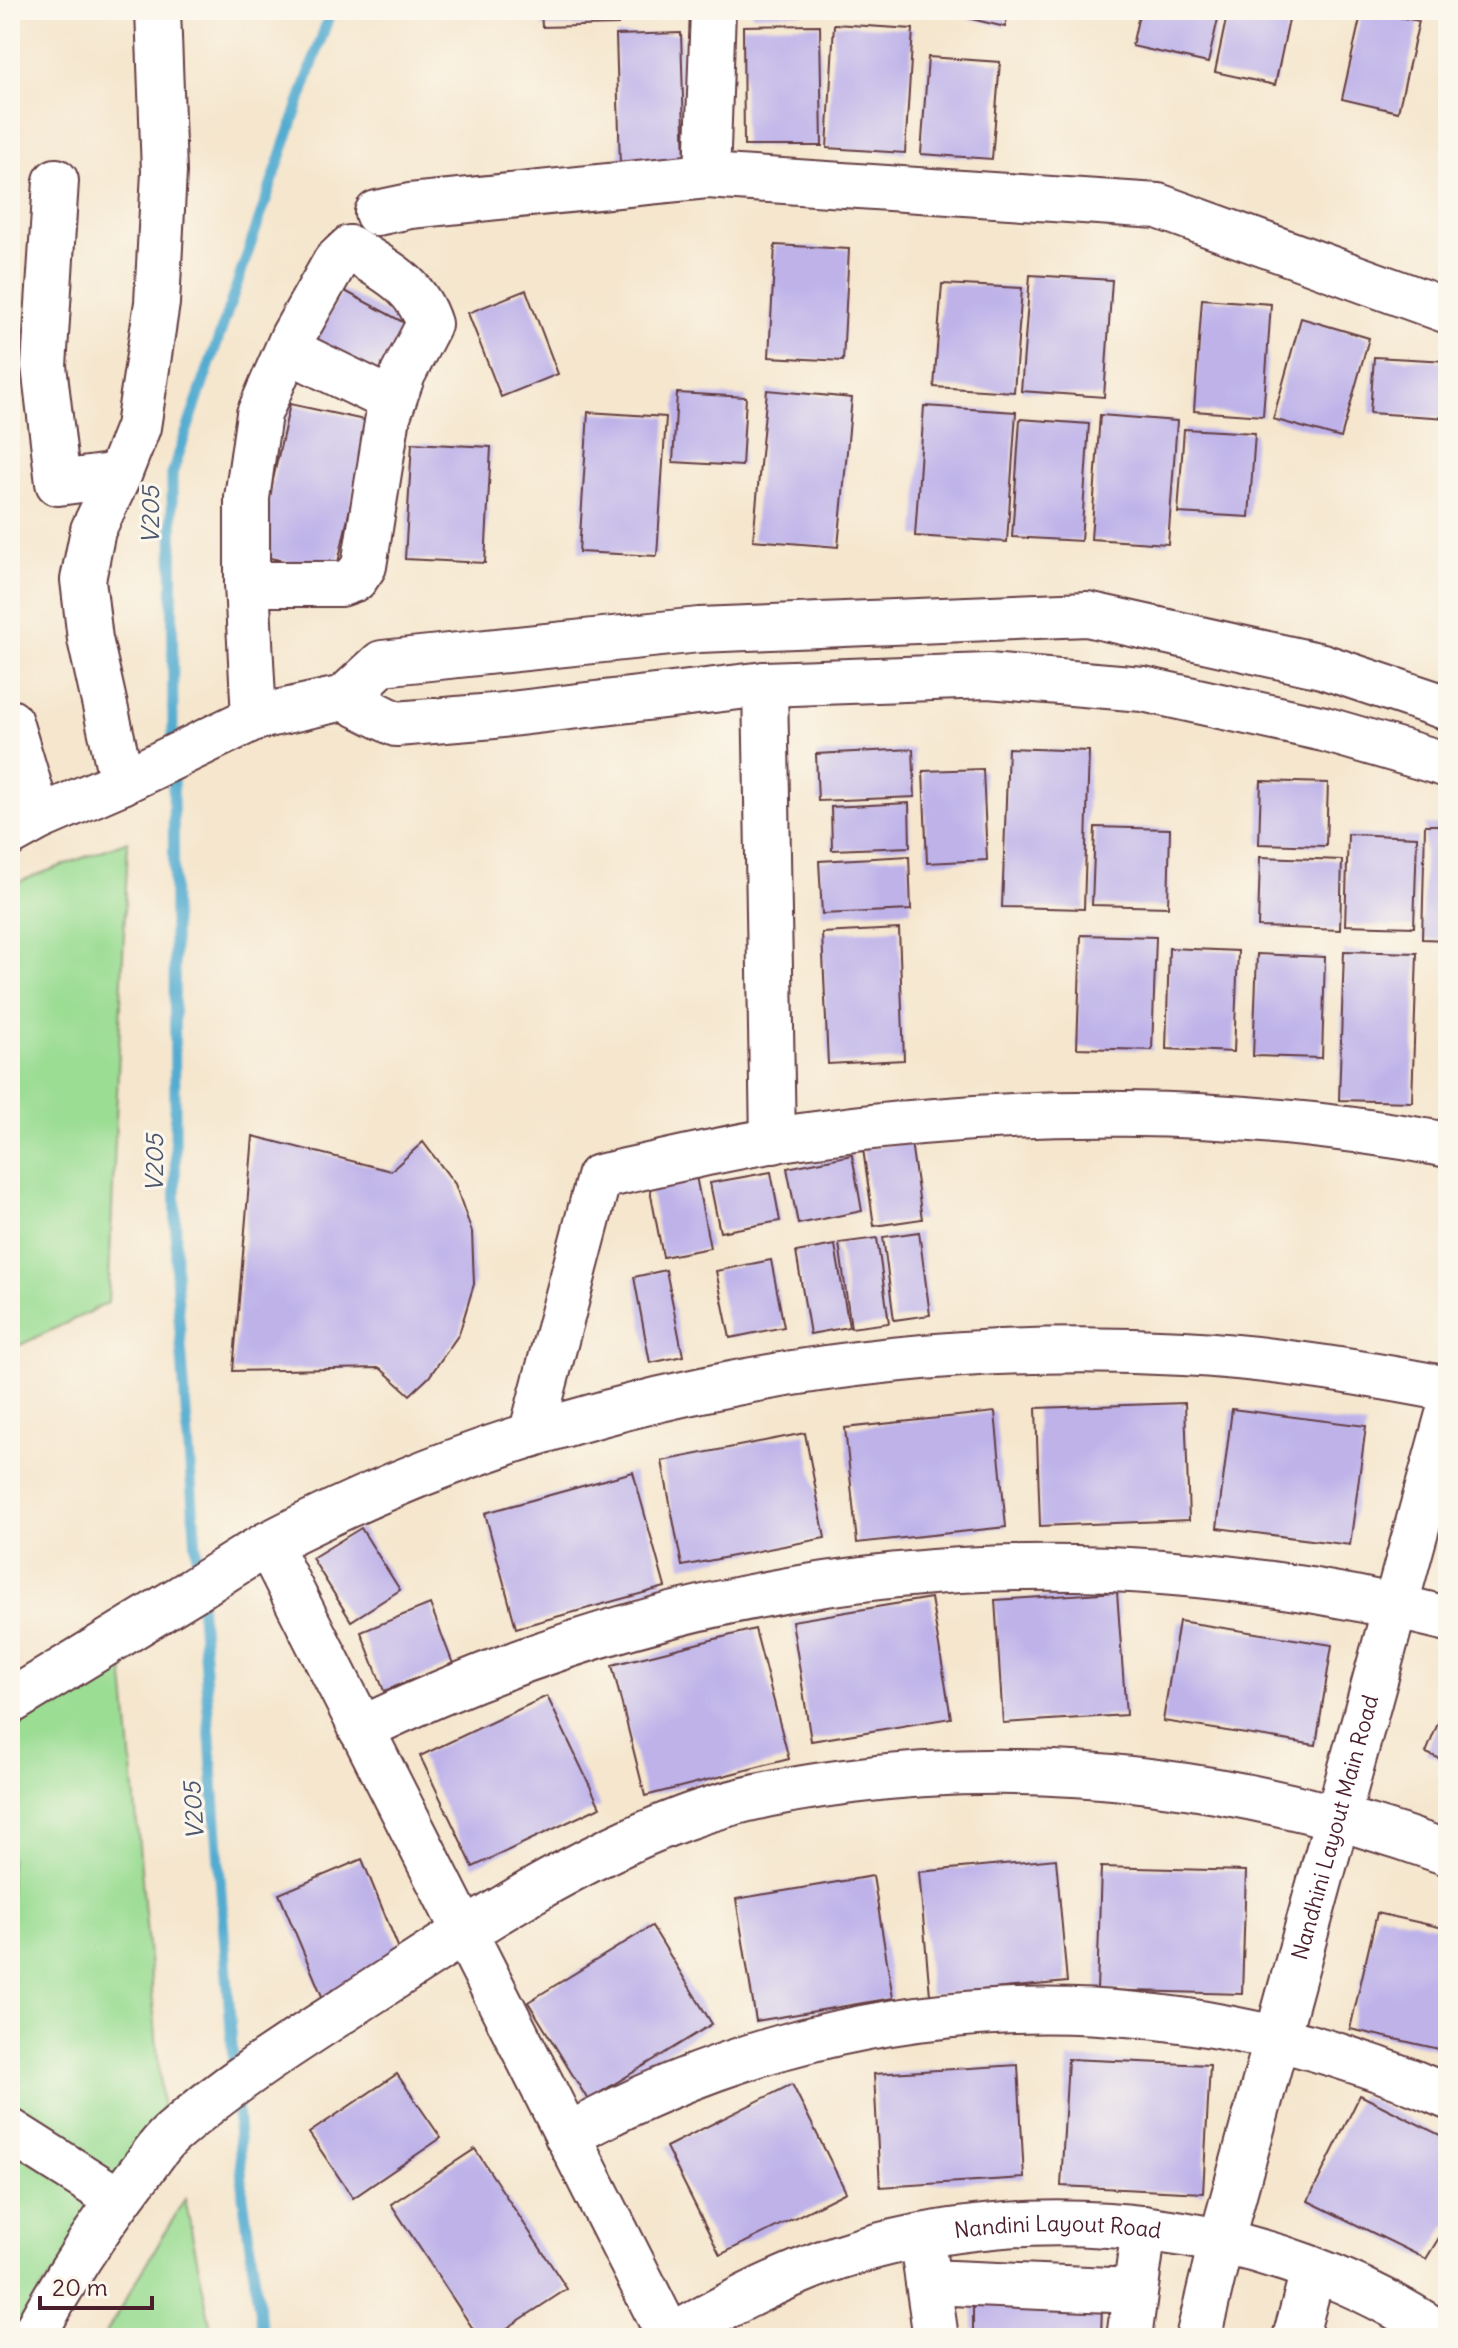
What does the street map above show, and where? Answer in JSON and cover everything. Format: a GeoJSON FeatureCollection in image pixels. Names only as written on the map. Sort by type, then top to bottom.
{"type":"FeatureCollection","features":[{"type":"Feature","properties":{"kind":"street"},"geometry":{"type":"LineString","coordinates":[[156,766],[90,639],[83,580],[93,530],[138,427],[157,303],[164,172],[158,10]]}},
{"type":"Feature","properties":{"kind":"street"},"geometry":{"type":"LineString","coordinates":[[707,176],[713,10]]}},
{"type":"Feature","properties":{"kind":"street"},"geometry":{"type":"LineString","coordinates":[[377,213],[410,206],[707,176],[1158,206],[1448,311]]}},
{"type":"Feature","properties":{"kind":"street"},"geometry":{"type":"LineString","coordinates":[[56,181],[44,366],[58,483],[119,475]]}},
{"type":"Feature","properties":{"kind":"street"},"geometry":{"type":"LineString","coordinates":[[247,584],[341,584],[355,579],[364,566],[388,416],[403,374],[429,324],[424,306],[406,284],[350,248],[335,262],[288,350],[259,414],[247,498],[247,584],[254,718]]}},
{"type":"Feature","properties":{"kind":"street"},"geometry":{"type":"LineString","coordinates":[[288,350],[393,401]]}},
{"type":"Feature","properties":{"kind":"street"},"geometry":{"type":"LineString","coordinates":[[10,722],[24,826],[254,718],[344,698],[382,663],[699,630],[1087,614],[1322,666],[1448,708]]}},
{"type":"Feature","properties":{"kind":"street"},"geometry":{"type":"LineString","coordinates":[[344,698],[396,724],[765,684],[988,676],[1143,689],[1324,729],[1448,765]]}},
{"type":"Feature","properties":{"kind":"street"},"geometry":{"type":"LineString","coordinates":[[765,684],[773,1141]]}},
{"type":"Feature","properties":{"kind":"street"},"geometry":{"type":"LineString","coordinates":[[531,1435],[599,1177],[773,1141],[918,1122],[1006,1116],[1109,1114],[1212,1117],[1315,1126],[1448,1145]]}},
{"type":"Feature","properties":{"kind":"street"},"geometry":{"type":"LineString","coordinates":[[10,1702],[268,1544],[382,1491],[531,1435],[714,1386],[870,1362],[997,1351],[1092,1350],[1186,1353],[1280,1362],[1448,1389]]}},
{"type":"Feature","properties":{"kind":"street","name":"Nandhini Layout Main Road"},"geometry":{"type":"LineString","coordinates":[[1198,2338],[1221,2242],[1448,1414]]}},
{"type":"Feature","properties":{"kind":"street"},"geometry":{"type":"LineString","coordinates":[[268,1544],[670,2338]]}},
{"type":"Feature","properties":{"kind":"street"},"geometry":{"type":"LineString","coordinates":[[361,1729],[500,1668],[586,1638],[672,1614],[761,1594],[940,1570],[1120,1568],[1225,1576],[1396,1605],[1448,1619]]}},
{"type":"Feature","properties":{"kind":"street"},"geometry":{"type":"LineString","coordinates":[[32,2338],[75,2265],[119,2200],[167,2138],[248,2073],[464,1931],[626,1843],[685,1817],[801,1787],[858,1780],[977,1771],[1099,1775],[1227,1791],[1338,1817],[1448,1853]]}},
{"type":"Feature","properties":{"kind":"street"},"geometry":{"type":"LineString","coordinates":[[567,2136],[610,2112],[679,2081],[749,2055],[895,2021],[1000,2011],[1120,2012],[1194,2020],[1277,2037],[1338,2054],[1448,2097]]}},
{"type":"Feature","properties":{"kind":"street"},"geometry":{"type":"LineString","coordinates":[[10,2131],[119,2200]]}},
{"type":"Feature","properties":{"kind":"street","name":"Nandini Layout Road"},"geometry":{"type":"LineString","coordinates":[[670,2338],[724,2306],[781,2279],[840,2257],[921,2237],[1024,2223],[1144,2228],[1268,2254],[1383,2301],[1446,2338]]}},
{"type":"Feature","properties":{"kind":"street"},"geometry":{"type":"LineString","coordinates":[[1129,2338],[1144,2228]]}},
{"type":"Feature","properties":{"kind":"street"},"geometry":{"type":"LineString","coordinates":[[921,2237],[936,2338]]}},
{"type":"Feature","properties":{"kind":"street"},"geometry":{"type":"LineString","coordinates":[[1297,2337],[1313,2271]]}},
{"type":"Feature","properties":{"kind":"street"},"geometry":{"type":"LineString","coordinates":[[928,2282],[1135,2291]]}},
{"type":"Feature","properties":{"kind":"green space"},"geometry":{"type":"Polygon","coordinates":[[[128,841],[108,1303],[10,1350],[10,885],[128,841]]]}},
{"type":"Feature","properties":{"kind":"green space"},"geometry":{"type":"Polygon","coordinates":[[[122,1654],[163,2116],[118,2179],[10,2113],[10,1723],[122,1654]]]}},
{"type":"Feature","properties":{"kind":"green space"},"geometry":{"type":"Polygon","coordinates":[[[10,2148],[106,2209],[39,2293],[10,2336],[10,2148]]]}},
{"type":"Feature","properties":{"kind":"green space"},"geometry":{"type":"Polygon","coordinates":[[[185,2199],[213,2338],[103,2338],[185,2199]]]}},
{"type":"Feature","properties":{"kind":"building"},"geometry":{"type":"Polygon","coordinates":[[[541,10],[617,10],[618,25],[542,27],[541,10]]]}},
{"type":"Feature","properties":{"kind":"building"},"geometry":{"type":"Polygon","coordinates":[[[752,10],[810,10],[811,13],[752,15],[752,10]]]}},
{"type":"Feature","properties":{"kind":"building"},"geometry":{"type":"Polygon","coordinates":[[[934,10],[1009,10],[1005,27],[934,10]]]}},
{"type":"Feature","properties":{"kind":"building"},"geometry":{"type":"Polygon","coordinates":[[[1140,10],[1220,10],[1208,63],[1132,46],[1140,10]]]}},
{"type":"Feature","properties":{"kind":"building"},"geometry":{"type":"Polygon","coordinates":[[[1228,10],[1291,10],[1275,85],[1215,72],[1228,10]]]}},
{"type":"Feature","properties":{"kind":"building"},"geometry":{"type":"Polygon","coordinates":[[[1362,10],[1419,21],[1398,112],[1342,99],[1362,10]]]}},
{"type":"Feature","properties":{"kind":"building"},"geometry":{"type":"Polygon","coordinates":[[[834,24],[913,29],[905,153],[827,148],[834,24]]]}},
{"type":"Feature","properties":{"kind":"building"},"geometry":{"type":"Polygon","coordinates":[[[820,25],[822,146],[744,146],[743,26],[820,25]]]}},
{"type":"Feature","properties":{"kind":"building"},"geometry":{"type":"Polygon","coordinates":[[[681,33],[685,163],[620,165],[616,35],[681,33]]]}},
{"type":"Feature","properties":{"kind":"building"},"geometry":{"type":"Polygon","coordinates":[[[928,57],[1000,62],[992,159],[921,154],[928,57]]]}},
{"type":"Feature","properties":{"kind":"building"},"geometry":{"type":"Polygon","coordinates":[[[775,245],[849,249],[843,361],[769,357],[775,245]]]}},
{"type":"Feature","properties":{"kind":"building"},"geometry":{"type":"Polygon","coordinates":[[[1030,275],[1112,280],[1104,397],[1021,391],[1030,275]]]}},
{"type":"Feature","properties":{"kind":"building"},"geometry":{"type":"Polygon","coordinates":[[[942,284],[1022,288],[1014,392],[934,387],[942,284]]]}},
{"type":"Feature","properties":{"kind":"building"},"geometry":{"type":"Polygon","coordinates":[[[343,290],[414,328],[380,390],[309,352],[343,290]]]}},
{"type":"Feature","properties":{"kind":"building"},"geometry":{"type":"Polygon","coordinates":[[[526,290],[558,374],[501,397],[468,313],[526,290]]]}},
{"type":"Feature","properties":{"kind":"building"},"geometry":{"type":"Polygon","coordinates":[[[1202,299],[1271,304],[1263,416],[1194,411],[1202,299]]]}},
{"type":"Feature","properties":{"kind":"building"},"geometry":{"type":"Polygon","coordinates":[[[1301,318],[1369,338],[1341,438],[1273,419],[1301,318]]]}},
{"type":"Feature","properties":{"kind":"building"},"geometry":{"type":"Polygon","coordinates":[[[1374,357],[1448,361],[1448,418],[1370,413],[1374,357]]]}},
{"type":"Feature","properties":{"kind":"building"},"geometry":{"type":"Polygon","coordinates":[[[767,390],[852,398],[838,547],[753,540],[767,390]]]}},
{"type":"Feature","properties":{"kind":"building"},"geometry":{"type":"Polygon","coordinates":[[[677,393],[746,397],[742,466],[673,462],[677,393]]]}},
{"type":"Feature","properties":{"kind":"building"},"geometry":{"type":"Polygon","coordinates":[[[290,404],[369,421],[336,572],[256,555],[290,404]]]}},
{"type":"Feature","properties":{"kind":"building"},"geometry":{"type":"Polygon","coordinates":[[[924,406],[1016,412],[1007,542],[915,536],[924,406]]]}},
{"type":"Feature","properties":{"kind":"building"},"geometry":{"type":"Polygon","coordinates":[[[588,412],[666,417],[657,556],[579,552],[588,412]]]}},
{"type":"Feature","properties":{"kind":"building"},"geometry":{"type":"Polygon","coordinates":[[[1100,415],[1177,421],[1168,544],[1091,539],[1100,415]]]}},
{"type":"Feature","properties":{"kind":"building"},"geometry":{"type":"Polygon","coordinates":[[[1020,419],[1089,424],[1081,541],[1012,537],[1020,419]]]}},
{"type":"Feature","properties":{"kind":"building"},"geometry":{"type":"Polygon","coordinates":[[[1184,429],[1255,433],[1249,517],[1178,513],[1184,429]]]}},
{"type":"Feature","properties":{"kind":"building"},"geometry":{"type":"Polygon","coordinates":[[[412,443],[491,447],[485,563],[405,559],[412,443]]]}},
{"type":"Feature","properties":{"kind":"building"},"geometry":{"type":"Polygon","coordinates":[[[1008,748],[1089,751],[1084,909],[1002,907],[1008,748]]]}},
{"type":"Feature","properties":{"kind":"building"},"geometry":{"type":"Polygon","coordinates":[[[913,749],[915,797],[818,801],[816,754],[913,749]]]}},
{"type":"Feature","properties":{"kind":"building"},"geometry":{"type":"Polygon","coordinates":[[[983,769],[987,860],[927,863],[923,771],[983,769]]]}},
{"type":"Feature","properties":{"kind":"building"},"geometry":{"type":"Polygon","coordinates":[[[1261,781],[1328,783],[1326,846],[1259,844],[1261,781]]]}},
{"type":"Feature","properties":{"kind":"building"},"geometry":{"type":"Polygon","coordinates":[[[909,803],[910,847],[832,850],[831,807],[909,803]]]}},
{"type":"Feature","properties":{"kind":"building"},"geometry":{"type":"Polygon","coordinates":[[[1425,825],[1448,825],[1448,940],[1422,939],[1425,825]]]}},
{"type":"Feature","properties":{"kind":"building"},"geometry":{"type":"Polygon","coordinates":[[[1095,827],[1170,829],[1168,907],[1092,905],[1095,827]]]}},
{"type":"Feature","properties":{"kind":"building"},"geometry":{"type":"Polygon","coordinates":[[[1348,834],[1417,837],[1414,927],[1345,925],[1348,834]]]}},
{"type":"Feature","properties":{"kind":"building"},"geometry":{"type":"Polygon","coordinates":[[[909,856],[911,910],[822,914],[819,861],[909,856]]]}},
{"type":"Feature","properties":{"kind":"building"},"geometry":{"type":"Polygon","coordinates":[[[1260,857],[1342,860],[1340,930],[1258,927],[1260,857]]]}},
{"type":"Feature","properties":{"kind":"building"},"geometry":{"type":"Polygon","coordinates":[[[899,929],[904,1060],[828,1064],[822,933],[899,929]]]}},
{"type":"Feature","properties":{"kind":"building"},"geometry":{"type":"Polygon","coordinates":[[[1081,935],[1156,937],[1152,1050],[1077,1048],[1081,935]]]}},
{"type":"Feature","properties":{"kind":"building"},"geometry":{"type":"Polygon","coordinates":[[[1169,948],[1238,951],[1234,1052],[1166,1049],[1169,948]]]}},
{"type":"Feature","properties":{"kind":"building"},"geometry":{"type":"Polygon","coordinates":[[[1344,951],[1417,953],[1412,1102],[1339,1100],[1344,951]]]}},
{"type":"Feature","properties":{"kind":"building"},"geometry":{"type":"Polygon","coordinates":[[[1257,954],[1325,957],[1322,1058],[1253,1056],[1257,954]]]}},
{"type":"Feature","properties":{"kind":"building"},"geometry":{"type":"Polygon","coordinates":[[[253,1136],[391,1171],[423,1142],[455,1184],[472,1232],[474,1284],[459,1334],[429,1377],[410,1395],[380,1368],[233,1371],[253,1136]]]}},
{"type":"Feature","properties":{"kind":"building"},"geometry":{"type":"Polygon","coordinates":[[[911,1142],[922,1219],[874,1226],[863,1149],[911,1142]]]}},
{"type":"Feature","properties":{"kind":"building"},"geometry":{"type":"Polygon","coordinates":[[[852,1155],[862,1211],[798,1224],[787,1168],[852,1155]]]}},
{"type":"Feature","properties":{"kind":"building"},"geometry":{"type":"Polygon","coordinates":[[[771,1172],[780,1221],[720,1232],[710,1183],[771,1172]]]}},
{"type":"Feature","properties":{"kind":"building"},"geometry":{"type":"Polygon","coordinates":[[[696,1176],[710,1248],[663,1257],[649,1185],[696,1176]]]}},
{"type":"Feature","properties":{"kind":"building"},"geometry":{"type":"Polygon","coordinates":[[[919,1232],[930,1315],[894,1320],[883,1237],[919,1232]]]}},
{"type":"Feature","properties":{"kind":"building"},"geometry":{"type":"Polygon","coordinates":[[[877,1238],[889,1323],[851,1328],[839,1243],[877,1238]]]}},
{"type":"Feature","properties":{"kind":"building"},"geometry":{"type":"Polygon","coordinates":[[[835,1245],[849,1327],[810,1334],[796,1252],[835,1245]]]}},
{"type":"Feature","properties":{"kind":"building"},"geometry":{"type":"Polygon","coordinates":[[[771,1260],[784,1327],[730,1338],[716,1271],[771,1260]]]}},
{"type":"Feature","properties":{"kind":"building"},"geometry":{"type":"Polygon","coordinates":[[[666,1270],[683,1356],[650,1363],[634,1277],[666,1270]]]}},
{"type":"Feature","properties":{"kind":"building"},"geometry":{"type":"Polygon","coordinates":[[[1185,1403],[1189,1520],[1040,1526],[1036,1408],[1185,1403]]]}},
{"type":"Feature","properties":{"kind":"building"},"geometry":{"type":"Polygon","coordinates":[[[1232,1409],[1366,1426],[1350,1545],[1217,1528],[1232,1409]]]}},
{"type":"Feature","properties":{"kind":"building"},"geometry":{"type":"Polygon","coordinates":[[[995,1412],[1006,1527],[857,1543],[845,1428],[995,1412]]]}},
{"type":"Feature","properties":{"kind":"building"},"geometry":{"type":"Polygon","coordinates":[[[805,1433],[825,1538],[682,1566],[662,1461],[805,1433]]]}},
{"type":"Feature","properties":{"kind":"building"},"geometry":{"type":"Polygon","coordinates":[[[633,1472],[665,1587],[516,1628],[485,1513],[633,1472]]]}},
{"type":"Feature","properties":{"kind":"building"},"geometry":{"type":"Polygon","coordinates":[[[361,1528],[400,1590],[351,1621],[312,1558],[361,1528]]]}},
{"type":"Feature","properties":{"kind":"building"},"geometry":{"type":"Polygon","coordinates":[[[1117,1592],[1126,1715],[1003,1723],[995,1600],[1117,1592]]]}},
{"type":"Feature","properties":{"kind":"building"},"geometry":{"type":"Polygon","coordinates":[[[931,1598],[951,1718],[811,1741],[792,1621],[931,1598]]]}},
{"type":"Feature","properties":{"kind":"building"},"geometry":{"type":"Polygon","coordinates":[[[430,1604],[453,1664],[384,1691],[361,1632],[430,1604]]]}},
{"type":"Feature","properties":{"kind":"building"},"geometry":{"type":"Polygon","coordinates":[[[1179,1621],[1332,1645],[1316,1745],[1163,1721],[1179,1621]]]}},
{"type":"Feature","properties":{"kind":"building"},"geometry":{"type":"Polygon","coordinates":[[[755,1629],[789,1759],[645,1796],[612,1665],[755,1629]]]}},
{"type":"Feature","properties":{"kind":"building"},"geometry":{"type":"Polygon","coordinates":[[[547,1696],[600,1807],[473,1867],[420,1756],[547,1696]]]}},
{"type":"Feature","properties":{"kind":"building"},"geometry":{"type":"Polygon","coordinates":[[[1448,1698],[1448,1762],[1426,1753],[1448,1698]]]}},
{"type":"Feature","properties":{"kind":"building"},"geometry":{"type":"Polygon","coordinates":[[[362,1859],[406,1966],[324,2001],[279,1894],[362,1859]]]}},
{"type":"Feature","properties":{"kind":"building"},"geometry":{"type":"Polygon","coordinates":[[[1056,1859],[1067,1982],[930,1995],[919,1872],[1056,1859]]]}},
{"type":"Feature","properties":{"kind":"building"},"geometry":{"type":"Polygon","coordinates":[[[1101,1867],[1246,1871],[1242,1994],[1097,1990],[1101,1867]]]}},
{"type":"Feature","properties":{"kind":"building"},"geometry":{"type":"Polygon","coordinates":[[[873,1876],[893,1998],[756,2021],[736,1899],[873,1876]]]}},
{"type":"Feature","properties":{"kind":"building"},"geometry":{"type":"Polygon","coordinates":[[[1377,1913],[1448,1929],[1448,2051],[1350,2029],[1377,1913]]]}},
{"type":"Feature","properties":{"kind":"building"},"geometry":{"type":"Polygon","coordinates":[[[652,1926],[712,2024],[588,2100],[528,2002],[652,1926]]]}},
{"type":"Feature","properties":{"kind":"building"},"geometry":{"type":"Polygon","coordinates":[[[1068,2059],[1210,2065],[1203,2193],[1061,2186],[1068,2059]]]}},
{"type":"Feature","properties":{"kind":"building"},"geometry":{"type":"Polygon","coordinates":[[[1018,2065],[1024,2178],[880,2187],[874,2074],[1018,2065]]]}},
{"type":"Feature","properties":{"kind":"building"},"geometry":{"type":"Polygon","coordinates":[[[397,2074],[441,2138],[353,2198],[309,2133],[397,2074]]]}},
{"type":"Feature","properties":{"kind":"building"},"geometry":{"type":"Polygon","coordinates":[[[792,2084],[846,2192],[720,2255],[666,2147],[792,2084]]]}},
{"type":"Feature","properties":{"kind":"building"},"geometry":{"type":"Polygon","coordinates":[[[1360,2095],[1448,2139],[1448,2223],[1426,2259],[1308,2201],[1360,2095]]]}},
{"type":"Feature","properties":{"kind":"building"},"geometry":{"type":"Polygon","coordinates":[[[475,2149],[567,2289],[492,2338],[479,2338],[391,2204],[475,2149]]]}},
{"type":"Feature","properties":{"kind":"building"},"geometry":{"type":"Polygon","coordinates":[[[973,2298],[1102,2304],[1101,2338],[973,2338],[973,2298]]]}},
{"type":"Feature","properties":{"kind":"waterway","name":"V205"},"geometry":{"type":"LineString","coordinates":[[173,747],[172,474],[331,10]]}},
{"type":"Feature","properties":{"kind":"waterway","name":"V205"},"geometry":{"type":"LineString","coordinates":[[173,768],[176,1277],[198,1574]]}},
{"type":"Feature","properties":{"kind":"waterway","name":"V205"},"geometry":{"type":"LineString","coordinates":[[200,1599],[234,2073]]}},
{"type":"Feature","properties":{"kind":"waterway","name":"V205"},"geometry":{"type":"LineString","coordinates":[[236,2094],[243,2196],[263,2338]]}}]}
